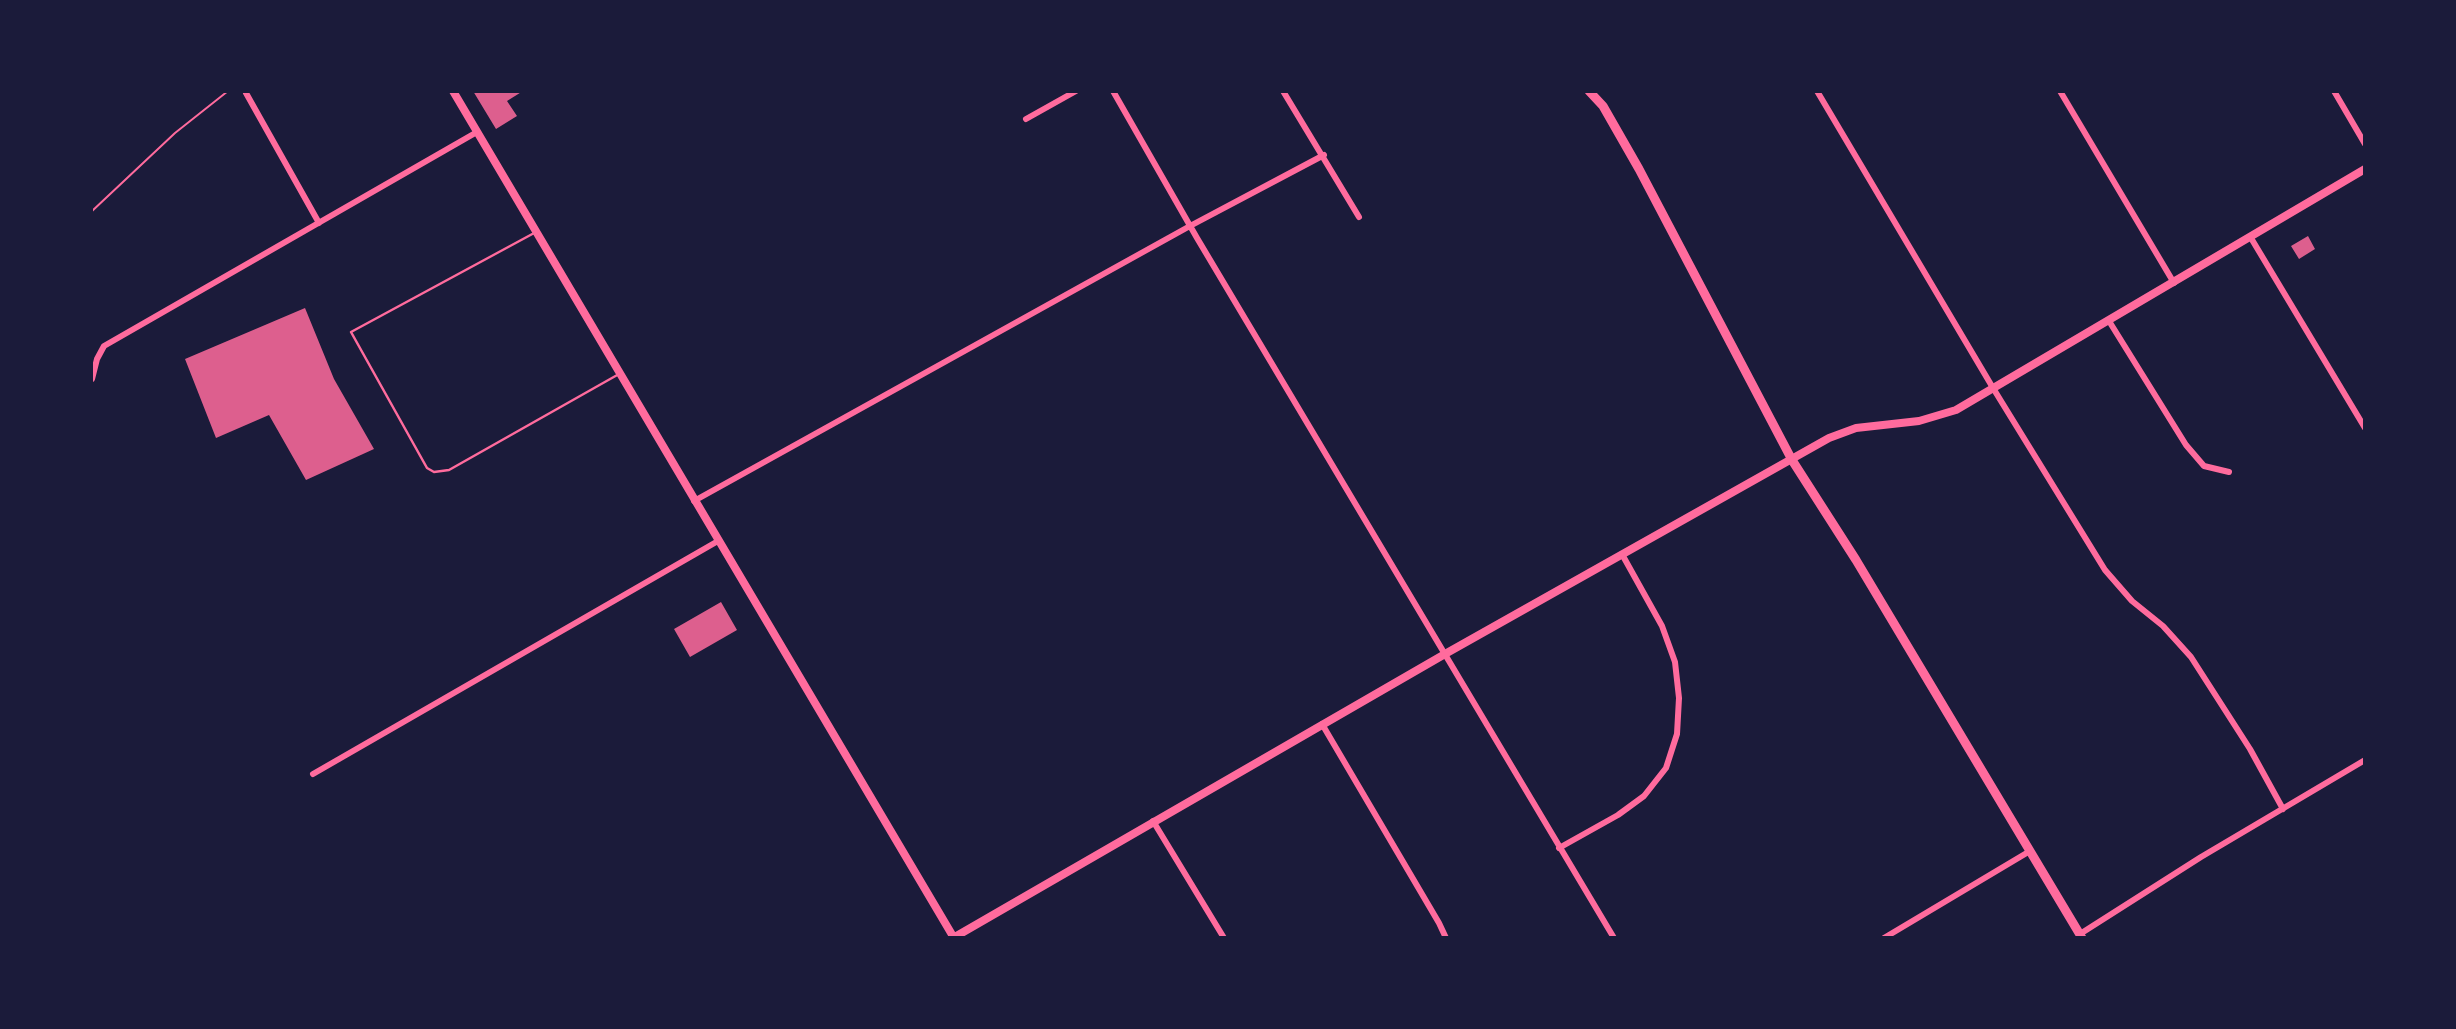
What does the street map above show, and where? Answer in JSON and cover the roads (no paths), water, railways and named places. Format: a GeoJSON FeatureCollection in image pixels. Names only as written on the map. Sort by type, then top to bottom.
{"type":"FeatureCollection","features":[{"type":"Feature","properties":{"kind":"main road"},"geometry":{"type":"LineString","coordinates":[[1589,91],[1602,106],[1639,169],[1792,460],[1856,560],[2081,936]]}},
{"type":"Feature","properties":{"kind":"street"},"geometry":{"type":"LineString","coordinates":[[453,91],[953,938],[1322,724],[1829,438],[1856,428],[1920,421],[1956,410],[2365,169]]}},
{"type":"Feature","properties":{"kind":"street"},"geometry":{"type":"LineString","coordinates":[[1026,119],[1076,91]]}},
{"type":"Feature","properties":{"kind":"street"},"geometry":{"type":"LineString","coordinates":[[1113,91],[1614,938]]}},
{"type":"Feature","properties":{"kind":"street"},"geometry":{"type":"LineString","coordinates":[[1283,91],[1359,217]]}},
{"type":"Feature","properties":{"kind":"street"},"geometry":{"type":"LineString","coordinates":[[1817,91],[1993,388],[2105,570],[2132,601],[2163,625],[2191,657],[2250,749],[2283,809]]}},
{"type":"Feature","properties":{"kind":"street"},"geometry":{"type":"LineString","coordinates":[[2060,91],[2174,283]]}},
{"type":"Feature","properties":{"kind":"street"},"geometry":{"type":"LineString","coordinates":[[2334,91],[2365,144]]}},
{"type":"Feature","properties":{"kind":"street"},"geometry":{"type":"LineString","coordinates":[[246,93],[319,223]]}},
{"type":"Feature","properties":{"kind":"street"},"geometry":{"type":"LineString","coordinates":[[92,379],[97,359],[104,346],[477,132]]}},
{"type":"Feature","properties":{"kind":"street"},"geometry":{"type":"LineString","coordinates":[[694,501],[1324,155]]}},
{"type":"Feature","properties":{"kind":"street"},"geometry":{"type":"LineString","coordinates":[[2251,238],[2365,428]]}},
{"type":"Feature","properties":{"kind":"street"},"geometry":{"type":"LineString","coordinates":[[2109,321],[2186,445],[2204,466],[2229,472]]}},
{"type":"Feature","properties":{"kind":"street"},"geometry":{"type":"LineString","coordinates":[[313,774],[718,541]]}},
{"type":"Feature","properties":{"kind":"street"},"geometry":{"type":"LineString","coordinates":[[1559,848],[1618,815],[1644,796],[1665,768],[1677,734],[1679,698],[1675,662],[1662,626],[1623,556]]}},
{"type":"Feature","properties":{"kind":"street"},"geometry":{"type":"LineString","coordinates":[[1322,724],[1446,938]]}},
{"type":"Feature","properties":{"kind":"street"},"geometry":{"type":"LineString","coordinates":[[2081,936],[2201,857],[2365,760]]}},
{"type":"Feature","properties":{"kind":"street"},"geometry":{"type":"LineString","coordinates":[[1153,821],[1224,938]]}},
{"type":"Feature","properties":{"kind":"street"},"geometry":{"type":"LineString","coordinates":[[1884,938],[2030,851]]}},
{"type":"Feature","properties":{"kind":"lane"},"geometry":{"type":"LineString","coordinates":[[536,232],[351,332],[427,468],[434,472],[449,470],[620,373]]}}]}
